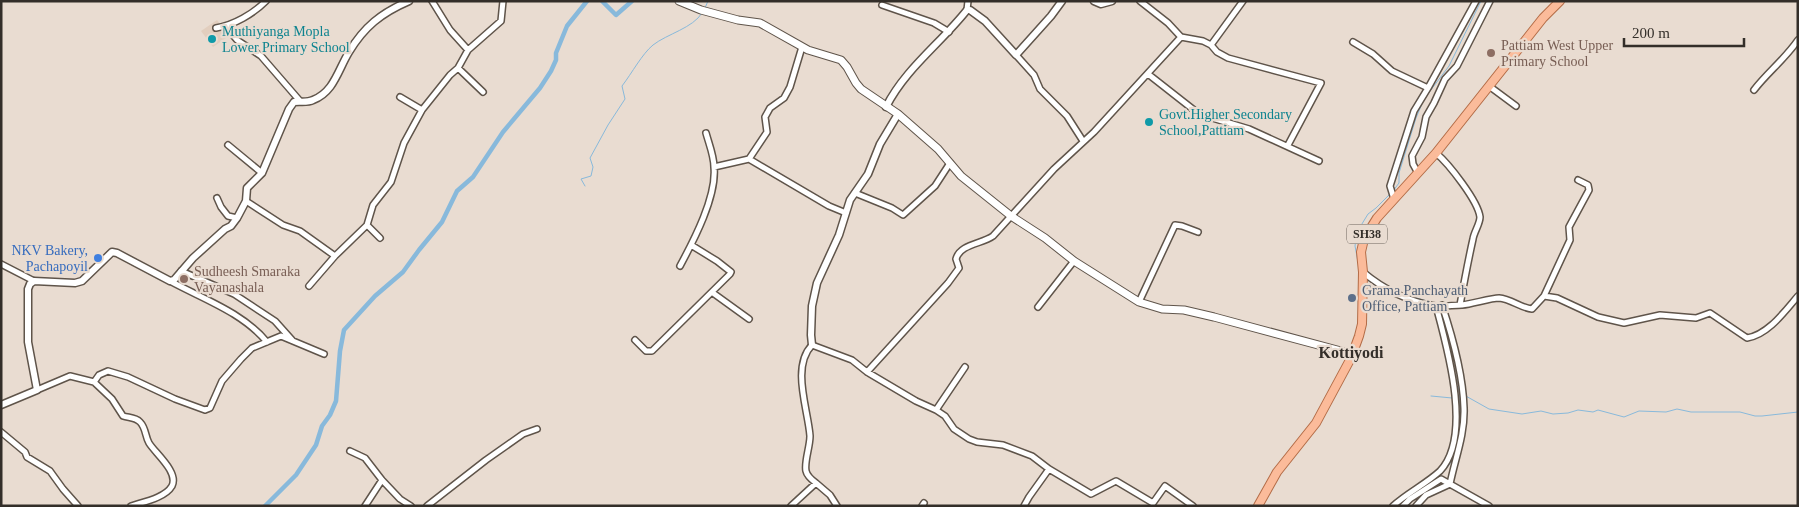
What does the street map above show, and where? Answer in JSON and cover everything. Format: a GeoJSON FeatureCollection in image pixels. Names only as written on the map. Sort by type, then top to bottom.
{"type":"FeatureCollection","features":[{"type":"Feature","properties":{"kind":"main road"},"geometry":{"type":"LineString","coordinates":[[679,1],[704,11],[738,20],[760,23],[802,47],[840,60],[862,89],[898,114],[938,149],[961,176],[1011,216],[1045,238],[1074,261],[1139,302],[1214,317],[1352,354]]}},
{"type":"Feature","properties":{"kind":"main road","name":"SH38"},"geometry":{"type":"LineString","coordinates":[[1258,506],[1277,472],[1316,423],[1352,354],[1362,324],[1363,272],[1361,252],[1364,239],[1377,218],[1436,153],[1543,18],[1560,1]]}},
{"type":"Feature","properties":{"kind":"street"},"geometry":{"type":"LineString","coordinates":[[216,28],[226,26],[258,10],[266,1]]}},
{"type":"Feature","properties":{"kind":"street"},"geometry":{"type":"LineString","coordinates":[[170,281],[174,280],[193,258],[225,229],[231,226],[237,218],[246,201],[247,188],[262,173],[289,109],[294,102],[310,101],[330,88],[348,53],[374,20],[408,1]]}},
{"type":"Feature","properties":{"kind":"street"},"geometry":{"type":"LineString","coordinates":[[432,1],[450,30],[468,50]]}},
{"type":"Feature","properties":{"kind":"street"},"geometry":{"type":"LineString","coordinates":[[309,286],[335,256],[367,225],[373,205],[391,182],[404,143],[422,110],[450,74],[458,68],[468,50],[501,21],[503,1]]}},
{"type":"Feature","properties":{"kind":"street"},"geometry":{"type":"LineString","coordinates":[[886,107],[909,73],[949,32],[967,10],[968,1]]}},
{"type":"Feature","properties":{"kind":"street"},"geometry":{"type":"LineString","coordinates":[[1016,55],[1062,1]]}},
{"type":"Feature","properties":{"kind":"street"},"geometry":{"type":"LineString","coordinates":[[1094,1],[1101,4],[1112,1]]}},
{"type":"Feature","properties":{"kind":"street"},"geometry":{"type":"LineString","coordinates":[[1140,1],[1168,23],[1181,37],[1203,41],[1228,58],[1321,83],[1288,145]]}},
{"type":"Feature","properties":{"kind":"street"},"geometry":{"type":"LineString","coordinates":[[1211,45],[1243,1]]}},
{"type":"Feature","properties":{"kind":"street"},"geometry":{"type":"LineString","coordinates":[[1394,199],[1390,186],[1414,111],[1476,1]]}},
{"type":"Feature","properties":{"kind":"street"},"geometry":{"type":"LineString","coordinates":[[1418,173],[1412,164],[1412,156],[1422,137],[1426,117],[1444,79],[1457,66],[1490,1]]}},
{"type":"Feature","properties":{"kind":"street"},"geometry":{"type":"LineString","coordinates":[[882,5],[934,23],[949,32]]}},
{"type":"Feature","properties":{"kind":"street"},"geometry":{"type":"LineString","coordinates":[[967,10],[970,10],[985,21],[1034,75],[1040,89],[1067,116],[1083,141]]}},
{"type":"Feature","properties":{"kind":"street"},"geometry":{"type":"LineString","coordinates":[[226,26],[237,40],[261,56],[300,101]]}},
{"type":"Feature","properties":{"kind":"street"},"geometry":{"type":"LineString","coordinates":[[867,372],[948,283],[959,268],[956,259],[958,254],[968,246],[986,241],[993,236],[1054,169],[1094,132],[1181,37]]}},
{"type":"Feature","properties":{"kind":"street"},"geometry":{"type":"LineString","coordinates":[[1754,90],[1785,58],[1798,40]]}},
{"type":"Feature","properties":{"kind":"street"},"geometry":{"type":"LineString","coordinates":[[1353,42],[1373,54],[1392,70],[1428,88]]}},
{"type":"Feature","properties":{"kind":"street"},"geometry":{"type":"LineString","coordinates":[[714,167],[749,158],[767,132],[765,119],[770,108],[784,98],[790,87],[802,47]]}},
{"type":"Feature","properties":{"kind":"street"},"geometry":{"type":"LineString","coordinates":[[458,68],[483,92]]}},
{"type":"Feature","properties":{"kind":"street"},"geometry":{"type":"LineString","coordinates":[[1148,74],[1199,114],[1249,129],[1288,145],[1319,161]]}},
{"type":"Feature","properties":{"kind":"street"},"geometry":{"type":"LineString","coordinates":[[1489,86],[1516,106]]}},
{"type":"Feature","properties":{"kind":"street"},"geometry":{"type":"LineString","coordinates":[[400,97],[422,110]]}},
{"type":"Feature","properties":{"kind":"street"},"geometry":{"type":"LineString","coordinates":[[812,345],[812,306],[816,283],[839,235],[850,200],[868,174],[880,144],[898,114]]}},
{"type":"Feature","properties":{"kind":"street"},"geometry":{"type":"LineString","coordinates":[[680,266],[691,245],[713,190],[714,167],[706,132]]}},
{"type":"Feature","properties":{"kind":"street"},"geometry":{"type":"LineString","coordinates":[[228,144],[262,173]]}},
{"type":"Feature","properties":{"kind":"street"},"geometry":{"type":"LineString","coordinates":[[1436,153],[1448,164],[1476,205],[1480,220],[1473,236],[1460,305]]}},
{"type":"Feature","properties":{"kind":"street"},"geometry":{"type":"LineString","coordinates":[[749,158],[829,206],[846,213]]}},
{"type":"Feature","properties":{"kind":"street"},"geometry":{"type":"LineString","coordinates":[[856,193],[892,208],[903,215],[935,186],[950,163]]}},
{"type":"Feature","properties":{"kind":"street"},"geometry":{"type":"LineString","coordinates":[[1363,272],[1375,282],[1418,302],[1439,306],[1460,305],[1499,298],[1523,308],[1532,309],[1544,296],[1570,240],[1569,227],[1589,190],[1588,185],[1578,180]]}},
{"type":"Feature","properties":{"kind":"street"},"geometry":{"type":"LineString","coordinates":[[217,198],[228,216],[237,218]]}},
{"type":"Feature","properties":{"kind":"street"},"geometry":{"type":"LineString","coordinates":[[246,201],[283,225],[300,231],[335,256]]}},
{"type":"Feature","properties":{"kind":"street"},"geometry":{"type":"LineString","coordinates":[[367,225],[380,238]]}},
{"type":"Feature","properties":{"kind":"street"},"geometry":{"type":"LineString","coordinates":[[1139,302],[1175,225],[1198,232]]}},
{"type":"Feature","properties":{"kind":"street"},"geometry":{"type":"LineString","coordinates":[[635,340],[646,352],[652,351],[713,293],[731,272],[691,245]]}},
{"type":"Feature","properties":{"kind":"street"},"geometry":{"type":"LineString","coordinates":[[1,264],[34,281],[75,283],[82,281],[112,252],[117,253],[215,303],[261,334],[267,342]]}},
{"type":"Feature","properties":{"kind":"street"},"geometry":{"type":"LineString","coordinates":[[1038,307],[1074,261]]}},
{"type":"Feature","properties":{"kind":"street"},"geometry":{"type":"LineString","coordinates":[[181,271],[234,294],[275,321],[293,341]]}},
{"type":"Feature","properties":{"kind":"street"},"geometry":{"type":"LineString","coordinates":[[34,281],[28,289],[28,342],[38,390]]}},
{"type":"Feature","properties":{"kind":"street"},"geometry":{"type":"LineString","coordinates":[[713,293],[749,320]]}},
{"type":"Feature","properties":{"kind":"street"},"geometry":{"type":"LineString","coordinates":[[1544,296],[1557,298],[1598,317],[1624,323],[1660,315],[1696,318],[1710,314],[1747,338],[1755,337],[1769,326],[1798,296]]}},
{"type":"Feature","properties":{"kind":"street"},"geometry":{"type":"LineString","coordinates":[[1439,306],[1453,339],[1464,409],[1461,442],[1450,484]]}},
{"type":"Feature","properties":{"kind":"street"},"geometry":{"type":"LineString","coordinates":[[1393,506],[1440,470],[1451,452],[1455,439],[1455,401],[1449,356],[1439,306]]}},
{"type":"Feature","properties":{"kind":"street"},"geometry":{"type":"LineString","coordinates":[[94,382],[99,375],[108,371],[128,376],[175,399],[205,410],[210,408],[222,381],[252,348],[280,336],[324,354]]}},
{"type":"Feature","properties":{"kind":"street"},"geometry":{"type":"LineString","coordinates":[[812,345],[852,360],[867,372],[916,401],[936,410],[945,416],[954,428],[969,439],[977,442],[1003,444],[1032,456],[1091,494],[1116,481],[1153,503],[1165,486],[1193,506]]}},
{"type":"Feature","properties":{"kind":"street"},"geometry":{"type":"LineString","coordinates":[[812,345],[807,350],[801,367],[810,436],[806,474],[830,495],[837,506]]}},
{"type":"Feature","properties":{"kind":"street"},"geometry":{"type":"LineString","coordinates":[[936,410],[965,367]]}},
{"type":"Feature","properties":{"kind":"street"},"geometry":{"type":"LineString","coordinates":[[1,406],[70,376],[94,382],[112,399],[122,416],[137,419],[142,424],[148,441],[172,473],[172,487],[165,492],[131,506]]}},
{"type":"Feature","properties":{"kind":"street"},"geometry":{"type":"LineString","coordinates":[[427,506],[523,434],[537,429]]}},
{"type":"Feature","properties":{"kind":"street"},"geometry":{"type":"LineString","coordinates":[[1,432],[25,452],[27,458],[50,471],[63,490],[78,506]]}},
{"type":"Feature","properties":{"kind":"street"},"geometry":{"type":"LineString","coordinates":[[350,451],[365,458],[400,499],[411,506]]}},
{"type":"Feature","properties":{"kind":"street"},"geometry":{"type":"LineString","coordinates":[[1024,506],[1050,469]]}},
{"type":"Feature","properties":{"kind":"street"},"geometry":{"type":"LineString","coordinates":[[1403,506],[1410,499],[1441,479],[1489,506]]}},
{"type":"Feature","properties":{"kind":"street"},"geometry":{"type":"LineString","coordinates":[[364,506],[382,480]]}},
{"type":"Feature","properties":{"kind":"street"},"geometry":{"type":"LineString","coordinates":[[791,506],[816,483]]}},
{"type":"Feature","properties":{"kind":"street"},"geometry":{"type":"LineString","coordinates":[[1416,506],[1426,495],[1450,484]]}},
{"type":"Feature","properties":{"kind":"shaded area","name":"Muthiyanga Mopla Lower Primary School"},"geometry":{"type":"Polygon","coordinates":[[[217,20],[229,36],[213,47],[201,31],[217,20]]]}},
{"type":"Feature","properties":{"kind":"waterway"},"geometry":{"type":"LineString","coordinates":[[265,506],[296,475],[316,445],[322,426],[330,415],[336,401],[340,351],[344,330],[375,296],[403,272],[442,222],[457,191],[473,177],[503,132],[540,88],[556,60],[556,53],[567,26],[587,1]]}},
{"type":"Feature","properties":{"kind":"waterway"},"geometry":{"type":"LineString","coordinates":[[602,1],[616,15],[632,1]]}},
{"type":"Feature","properties":{"kind":"waterway"},"geometry":{"type":"LineString","coordinates":[[705,8],[708,1]]}},
{"type":"Feature","properties":{"kind":"waterway"},"geometry":{"type":"LineString","coordinates":[[1393,191],[1399,183],[1399,173],[1424,99],[1449,66],[1481,1]]}},
{"type":"Feature","properties":{"kind":"waterway"},"geometry":{"type":"LineString","coordinates":[[585,186],[581,179],[591,176],[593,167],[590,158],[625,99],[622,86],[641,58],[653,45],[693,23],[702,13]]}},
{"type":"Feature","properties":{"kind":"waterway"},"geometry":{"type":"LineString","coordinates":[[1359,267],[1355,246],[1357,232],[1368,214],[1390,194]]}},
{"type":"Feature","properties":{"kind":"waterway"},"geometry":{"type":"LineString","coordinates":[[1382,283],[1401,293],[1436,304]]}},
{"type":"Feature","properties":{"kind":"waterway"},"geometry":{"type":"LineString","coordinates":[[1440,308],[1451,342]]}},
{"type":"Feature","properties":{"kind":"waterway"},"geometry":{"type":"LineString","coordinates":[[1419,490],[1443,473],[1455,452],[1459,438],[1459,390],[1452,346]]}},
{"type":"Feature","properties":{"kind":"waterway"},"geometry":{"type":"LineString","coordinates":[[1464,395],[1489,409],[1522,414],[1541,411],[1553,414],[1578,410],[1593,412],[1598,410],[1624,417],[1639,411],[1666,412],[1677,409],[1691,412],[1740,412],[1755,416],[1798,412]]}},
{"type":"Feature","properties":{"kind":"waterway"},"geometry":{"type":"LineString","coordinates":[[1431,396],[1452,398]]}},
{"type":"Feature","properties":{"kind":"waterway"},"geometry":{"type":"LineString","coordinates":[[1398,506],[1405,500]]}},
{"type":"Feature","properties":{"kind":"place","name":"Muthiyanga Mopla Lower Primary School"},"geometry":{"type":"Point","coordinates":[212,39]}},
{"type":"Feature","properties":{"kind":"place","name":"Pattiam West Upper Primary School"},"geometry":{"type":"Point","coordinates":[1491,53]}},
{"type":"Feature","properties":{"kind":"place","name":"Govt.Higher Secondary School,Pattiam"},"geometry":{"type":"Point","coordinates":[1149,122]}},
{"type":"Feature","properties":{"kind":"place","name":"NKV Bakery, Pachapoyil"},"geometry":{"type":"Point","coordinates":[98,258]}},
{"type":"Feature","properties":{"kind":"place","name":"Sudheesh Smaraka Vayanashala"},"geometry":{"type":"Point","coordinates":[184,279]}},
{"type":"Feature","properties":{"kind":"place","name":"Grama Panchayath Office, Pattiam"},"geometry":{"type":"Point","coordinates":[1352,298]}},
{"type":"Feature","properties":{"kind":"district","name":"Kottiyodi"},"geometry":{"type":"Point","coordinates":[1351,352]}}]}
